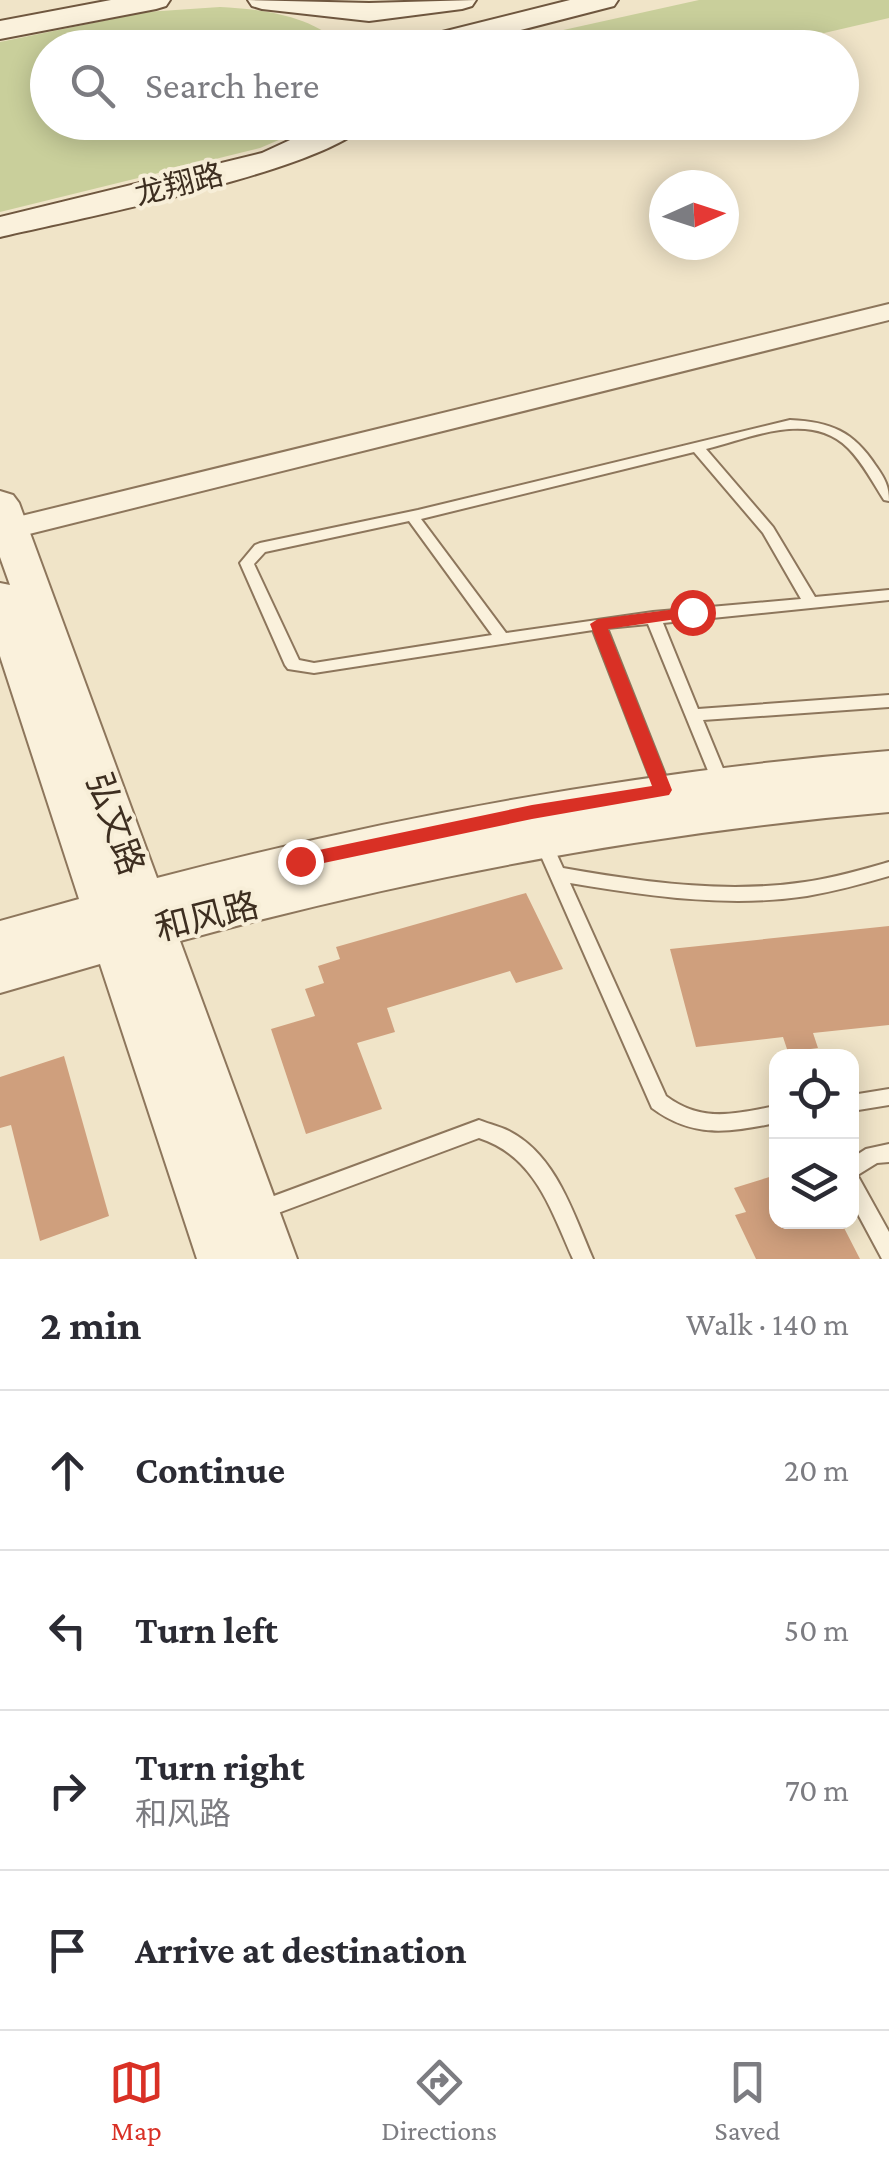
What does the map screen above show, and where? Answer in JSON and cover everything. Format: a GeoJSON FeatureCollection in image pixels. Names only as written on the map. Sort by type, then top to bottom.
{"type":"FeatureCollection","features":[{"type":"Feature","properties":{"kind":"main road"},"geometry":{"type":"LineString","coordinates":[[0,30],[156,0]]}},
{"type":"Feature","properties":{"kind":"main road"},"geometry":{"type":"LineString","coordinates":[[269,1],[369,12],[462,0]]}},
{"type":"Feature","properties":{"kind":"main road"},"geometry":{"type":"LineString","coordinates":[[484,30],[604,0]]}},
{"type":"Feature","properties":{"kind":"main road"},"geometry":{"type":"LineString","coordinates":[[269,1],[312,16],[334,30]]}},
{"type":"Feature","properties":{"kind":"main road","name":"龙翔路"},"geometry":{"type":"LineString","coordinates":[[0,228],[273,160],[320,140]]}},
{"type":"Feature","properties":{"kind":"street"},"geometry":{"type":"LineString","coordinates":[[5,516],[889,312]]}},
{"type":"Feature","properties":{"kind":"street","name":"弘文路"},"geometry":{"type":"LineString","coordinates":[[5,516],[129,920],[217,1257]]}},
{"type":"Feature","properties":{"kind":"street","name":"弘文路"},"geometry":{"type":"LineString","coordinates":[[0,596],[270,1259]]}},
{"type":"Feature","properties":{"kind":"street","name":"和风路"},"geometry":{"type":"LineString","coordinates":[[0,974],[129,920],[421,834],[663,790],[889,767]]}},
{"type":"Feature","properties":{"kind":"street","name":"和风路"},"geometry":{"type":"LineString","coordinates":[[0,940],[309,890],[550,857],[691,816],[889,795]]}},
{"type":"Feature","properties":{"kind":"lane"},"geometry":{"type":"LineString","coordinates":[[889,497],[854,442],[824,427],[790,424],[412,516],[260,548],[247,563],[294,665],[314,668],[653,617],[889,596]]}},
{"type":"Feature","properties":{"kind":"lane"},"geometry":{"type":"LineString","coordinates":[[696,446],[768,530],[810,601]]}},
{"type":"Feature","properties":{"kind":"lane"},"geometry":{"type":"LineString","coordinates":[[412,516],[502,638]]}},
{"type":"Feature","properties":{"kind":"lane"},"geometry":{"type":"LineString","coordinates":[[653,617],[720,783]]}},
{"type":"Feature","properties":{"kind":"lane"},"geometry":{"type":"LineString","coordinates":[[598,624],[663,790]]}},
{"type":"Feature","properties":{"kind":"lane"},"geometry":{"type":"LineString","coordinates":[[694,715],[889,701]]}},
{"type":"Feature","properties":{"kind":"lane"},"geometry":{"type":"LineString","coordinates":[[550,857],[649,890],[739,896],[826,888],[889,869]]}},
{"type":"Feature","properties":{"kind":"lane"},"geometry":{"type":"LineString","coordinates":[[550,857],[659,1102],[671,1112],[700,1124],[769,1116]]}},
{"type":"Feature","properties":{"kind":"lane"},"geometry":{"type":"LineString","coordinates":[[859,1102],[889,1097]]}},
{"type":"Feature","properties":{"kind":"lane"},"geometry":{"type":"LineString","coordinates":[[254,1213],[478,1129],[503,1134],[540,1166],[583,1259]]}},
{"type":"Feature","properties":{"kind":"lane"},"geometry":{"type":"LineString","coordinates":[[859,1164],[873,1154],[889,1153]]}},
{"type":"Feature","properties":{"kind":"lane"},"geometry":{"type":"LineString","coordinates":[[859,1197],[889,1252]]}},
{"type":"Feature","properties":{"kind":"green space"},"geometry":{"type":"Polygon","coordinates":[[[699,0],[889,0],[889,18],[837,30],[564,30],[699,0]]]}},
{"type":"Feature","properties":{"kind":"green space"},"geometry":{"type":"Polygon","coordinates":[[[220,7],[253,10],[302,21],[322,30],[58,30],[146,12],[220,7]]]}},
{"type":"Feature","properties":{"kind":"green space"},"geometry":{"type":"Polygon","coordinates":[[[30,36],[30,140],[279,140],[260,148],[0,212],[0,42],[30,36]]]}},
{"type":"Feature","properties":{"kind":"building"},"geometry":{"type":"Polygon","coordinates":[[[526,893],[563,969],[516,983],[510,971],[387,1008],[395,1032],[357,1043],[382,1109],[306,1134],[271,1029],[315,1016],[305,989],[324,983],[318,966],[340,959],[336,947],[526,893]]]}},
{"type":"Feature","properties":{"kind":"building"},"geometry":{"type":"Polygon","coordinates":[[[889,926],[889,1025],[813,1033],[818,1048],[810,1049],[787,1049],[783,1037],[696,1047],[670,949],[889,926]]]}},
{"type":"Feature","properties":{"kind":"building"},"geometry":{"type":"Polygon","coordinates":[[[64,1056],[109,1216],[40,1241],[11,1125],[0,1128],[0,1077],[64,1056]]]}},
{"type":"Feature","properties":{"kind":"building"},"geometry":{"type":"Polygon","coordinates":[[[769,1177],[769,1229],[845,1229],[860,1259],[756,1259],[735,1215],[746,1212],[734,1188],[769,1177]]]}},
{"type":"Feature","properties":{"kind":"route"},"geometry":{"type":"LineString","coordinates":[[300,861],[532,812],[663,790],[598,624],[692,612]]}}]}
